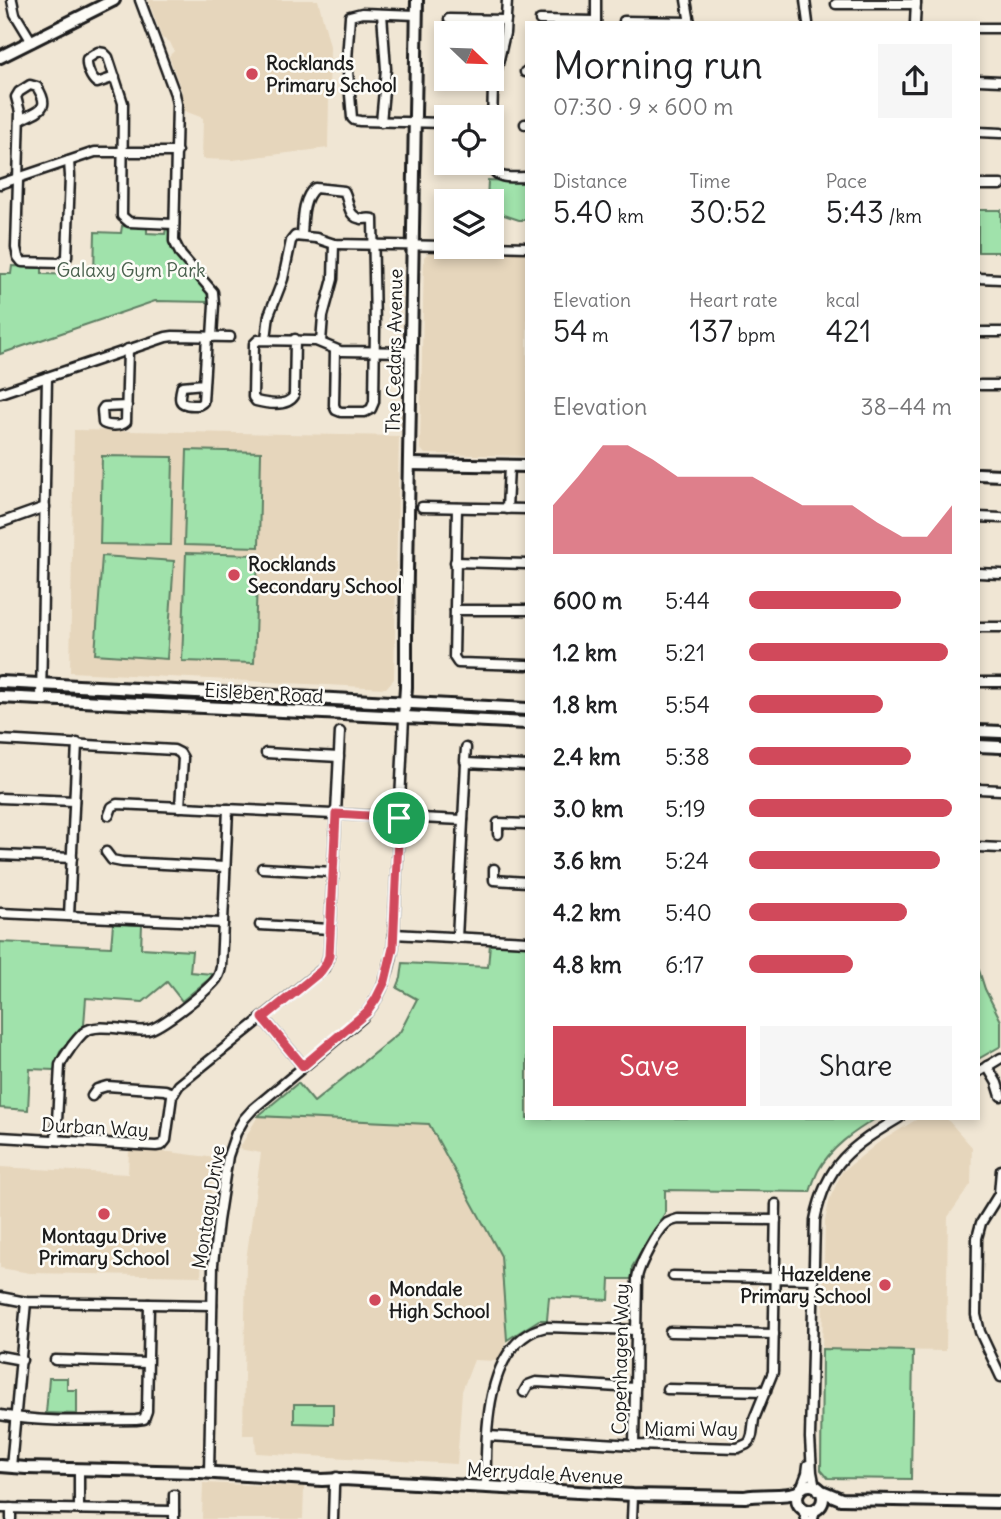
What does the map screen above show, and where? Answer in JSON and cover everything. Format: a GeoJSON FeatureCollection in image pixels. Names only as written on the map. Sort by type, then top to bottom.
{"type":"FeatureCollection","features":[{"type":"Feature","properties":{"kind":"street"},"geometry":{"type":"LineString","coordinates":[[12,0],[15,14],[32,41]]}},
{"type":"Feature","properties":{"kind":"street"},"geometry":{"type":"LineString","coordinates":[[0,57],[114,0]]}},
{"type":"Feature","properties":{"kind":"street"},"geometry":{"type":"LineString","coordinates":[[140,0],[177,104],[174,241],[213,292],[214,304],[204,384]]}},
{"type":"Feature","properties":{"kind":"street","name":"The Cedars Avenue"},"geometry":{"type":"LineString","coordinates":[[404,717],[407,688],[417,0]]}},
{"type":"Feature","properties":{"kind":"street"},"geometry":{"type":"LineString","coordinates":[[504,36],[507,0]]}},
{"type":"Feature","properties":{"kind":"street"},"geometry":{"type":"LineString","coordinates":[[596,0],[596,21]]}},
{"type":"Feature","properties":{"kind":"street"},"geometry":{"type":"LineString","coordinates":[[686,0],[690,21]]}},
{"type":"Feature","properties":{"kind":"street"},"geometry":{"type":"LineString","coordinates":[[805,0],[808,21]]}},
{"type":"Feature","properties":{"kind":"street"},"geometry":{"type":"LineString","coordinates":[[836,4],[916,2],[915,21]]}},
{"type":"Feature","properties":{"kind":"street"},"geometry":{"type":"LineString","coordinates":[[417,15],[362,13],[350,16],[347,60],[351,114],[354,120],[360,121],[434,123]]}},
{"type":"Feature","properties":{"kind":"street"},"geometry":{"type":"LineString","coordinates":[[381,122],[386,58],[382,14]]}},
{"type":"Feature","properties":{"kind":"street"},"geometry":{"type":"LineString","coordinates":[[449,19],[506,20]]}},
{"type":"Feature","properties":{"kind":"street"},"geometry":{"type":"LineString","coordinates":[[540,20],[568,21]]}},
{"type":"Feature","properties":{"kind":"street"},"geometry":{"type":"LineString","coordinates":[[980,28],[1001,28]]}},
{"type":"Feature","properties":{"kind":"street"},"geometry":{"type":"LineString","coordinates":[[115,77],[123,103],[121,212],[129,222],[174,224]]}},
{"type":"Feature","properties":{"kind":"street"},"geometry":{"type":"LineString","coordinates":[[980,80],[1001,81]]}},
{"type":"Feature","properties":{"kind":"street"},"geometry":{"type":"LineString","coordinates":[[20,120],[16,248],[22,262],[60,263],[69,253],[69,161]]}},
{"type":"Feature","properties":{"kind":"street"},"geometry":{"type":"LineString","coordinates":[[980,132],[1001,133]]}},
{"type":"Feature","properties":{"kind":"street"},"geometry":{"type":"LineString","coordinates":[[0,184],[95,152],[177,152]]}},
{"type":"Feature","properties":{"kind":"street"},"geometry":{"type":"LineString","coordinates":[[497,175],[525,177]]}},
{"type":"Feature","properties":{"kind":"street"},"geometry":{"type":"LineString","coordinates":[[980,185],[1001,185]]}},
{"type":"Feature","properties":{"kind":"street"},"geometry":{"type":"LineString","coordinates":[[302,236],[303,212],[308,194],[315,188],[341,190],[347,194],[352,215],[363,219],[373,218],[375,352],[374,402],[371,409],[365,412],[336,410],[335,350]]}},
{"type":"Feature","properties":{"kind":"street"},"geometry":{"type":"LineString","coordinates":[[266,339],[269,316],[283,279],[291,241],[295,236],[316,237],[334,244],[434,246]]}},
{"type":"Feature","properties":{"kind":"street"},"geometry":{"type":"LineString","coordinates":[[321,342],[323,316],[333,279],[334,244]]}},
{"type":"Feature","properties":{"kind":"street"},"geometry":{"type":"LineString","coordinates":[[504,246],[525,247]]}},
{"type":"Feature","properties":{"kind":"street"},"geometry":{"type":"LineString","coordinates":[[980,278],[1001,279]]}},
{"type":"Feature","properties":{"kind":"street"},"geometry":{"type":"LineString","coordinates":[[980,332],[1001,332]]}},
{"type":"Feature","properties":{"kind":"street"},"geometry":{"type":"LineString","coordinates":[[0,393],[173,336],[230,337]]}},
{"type":"Feature","properties":{"kind":"street"},"geometry":{"type":"LineString","coordinates":[[295,340],[294,396],[285,403],[261,402],[253,397],[254,344],[258,340],[266,339],[308,340],[321,342],[335,350],[411,352]]}},
{"type":"Feature","properties":{"kind":"street"},"geometry":{"type":"LineString","coordinates":[[127,406],[128,349]]}},
{"type":"Feature","properties":{"kind":"street"},"geometry":{"type":"LineString","coordinates":[[41,699],[47,377]]}},
{"type":"Feature","properties":{"kind":"street"},"geometry":{"type":"LineString","coordinates":[[980,385],[1001,385]]}},
{"type":"Feature","properties":{"kind":"street"},"geometry":{"type":"LineString","coordinates":[[409,464],[525,466]]}},
{"type":"Feature","properties":{"kind":"street"},"geometry":{"type":"LineString","coordinates":[[507,509],[509,466]]}},
{"type":"Feature","properties":{"kind":"street"},"geometry":{"type":"LineString","coordinates":[[980,474],[1001,475]]}},
{"type":"Feature","properties":{"kind":"street"},"geometry":{"type":"LineString","coordinates":[[0,523],[45,507]]}},
{"type":"Feature","properties":{"kind":"street"},"geometry":{"type":"LineString","coordinates":[[422,507],[525,509]]}},
{"type":"Feature","properties":{"kind":"street"},"geometry":{"type":"LineString","coordinates":[[457,508],[455,661],[525,664]]}},
{"type":"Feature","properties":{"kind":"street"},"geometry":{"type":"LineString","coordinates":[[980,517],[1001,517]]}},
{"type":"Feature","properties":{"kind":"street"},"geometry":{"type":"LineString","coordinates":[[455,562],[525,564]]}},
{"type":"Feature","properties":{"kind":"street"},"geometry":{"type":"LineString","coordinates":[[980,573],[1001,574]]}},
{"type":"Feature","properties":{"kind":"street"},"geometry":{"type":"LineString","coordinates":[[455,610],[525,610]]}},
{"type":"Feature","properties":{"kind":"street"},"geometry":{"type":"LineString","coordinates":[[980,627],[1001,627]]}},
{"type":"Feature","properties":{"kind":"street","name":"Eisleben Road"},"geometry":{"type":"LineString","coordinates":[[0,682],[525,709]]}},
{"type":"Feature","properties":{"kind":"street"},"geometry":{"type":"LineString","coordinates":[[980,682],[1001,682]]}},
{"type":"Feature","properties":{"kind":"street","name":"Eisleben Road"},"geometry":{"type":"LineString","coordinates":[[0,697],[525,723]]}},
{"type":"Feature","properties":{"kind":"street","name":"Montagu Drive"},"geometry":{"type":"LineString","coordinates":[[206,1472],[213,1264],[224,1176],[232,1145],[244,1119],[253,1109],[362,1018],[388,973],[393,934],[404,717]]}},
{"type":"Feature","properties":{"kind":"street"},"geometry":{"type":"LineString","coordinates":[[980,731],[1001,732]]}},
{"type":"Feature","properties":{"kind":"street"},"geometry":{"type":"LineString","coordinates":[[92,1096],[97,1089],[107,1086],[174,1093],[178,1085],[324,968],[329,956],[340,732]]}},
{"type":"Feature","properties":{"kind":"street"},"geometry":{"type":"LineString","coordinates":[[0,740],[170,749],[183,758],[180,807]]}},
{"type":"Feature","properties":{"kind":"street"},"geometry":{"type":"LineString","coordinates":[[69,916],[77,743]]}},
{"type":"Feature","properties":{"kind":"street"},"geometry":{"type":"LineString","coordinates":[[980,746],[1001,747]]}},
{"type":"Feature","properties":{"kind":"street"},"geometry":{"type":"LineString","coordinates":[[457,938],[466,748]]}},
{"type":"Feature","properties":{"kind":"street"},"geometry":{"type":"LineString","coordinates":[[266,753],[339,757]]}},
{"type":"Feature","properties":{"kind":"street"},"geometry":{"type":"LineString","coordinates":[[466,763],[525,766]]}},
{"type":"Feature","properties":{"kind":"street"},"geometry":{"type":"LineString","coordinates":[[980,789],[1001,790]]}},
{"type":"Feature","properties":{"kind":"street"},"geometry":{"type":"LineString","coordinates":[[0,798],[74,801]]}},
{"type":"Feature","properties":{"kind":"street"},"geometry":{"type":"LineString","coordinates":[[109,815],[112,807],[117,804],[463,821]]}},
{"type":"Feature","properties":{"kind":"street"},"geometry":{"type":"LineString","coordinates":[[56,1140],[60,1065],[81,1035],[95,1028],[142,1031],[161,1025],[208,988],[218,976],[221,967],[228,809]]}},
{"type":"Feature","properties":{"kind":"street"},"geometry":{"type":"LineString","coordinates":[[498,834],[498,823],[525,824]]}},
{"type":"Feature","properties":{"kind":"street"},"geometry":{"type":"LineString","coordinates":[[980,847],[1001,848]]}},
{"type":"Feature","properties":{"kind":"street"},"geometry":{"type":"LineString","coordinates":[[106,852],[112,860],[122,862],[225,867]]}},
{"type":"Feature","properties":{"kind":"street"},"geometry":{"type":"LineString","coordinates":[[0,855],[72,858]]}},
{"type":"Feature","properties":{"kind":"street"},"geometry":{"type":"LineString","coordinates":[[262,868],[333,872]]}},
{"type":"Feature","properties":{"kind":"street"},"geometry":{"type":"LineString","coordinates":[[494,869],[494,880],[525,882]]}},
{"type":"Feature","properties":{"kind":"street"},"geometry":{"type":"LineString","coordinates":[[0,913],[223,923]]}},
{"type":"Feature","properties":{"kind":"street"},"geometry":{"type":"LineString","coordinates":[[260,925],[330,929]]}},
{"type":"Feature","properties":{"kind":"street"},"geometry":{"type":"LineString","coordinates":[[393,934],[525,941]]}},
{"type":"Feature","properties":{"kind":"street"},"geometry":{"type":"LineString","coordinates":[[263,1018],[303,1066]]}},
{"type":"Feature","properties":{"kind":"street"},"geometry":{"type":"LineString","coordinates":[[980,1071],[1001,1058]]}},
{"type":"Feature","properties":{"kind":"street"},"geometry":{"type":"LineString","coordinates":[[987,1066],[1001,1096]]}},
{"type":"Feature","properties":{"kind":"street","name":"Durban Way"},"geometry":{"type":"LineString","coordinates":[[0,1137],[162,1145],[167,1135],[174,1093]]}},
{"type":"Feature","properties":{"kind":"street"},"geometry":{"type":"LineString","coordinates":[[809,1512],[797,1500],[807,1473],[810,1442],[815,1220],[823,1188],[843,1157],[856,1145],[896,1120]]}},
{"type":"Feature","properties":{"kind":"street"},"geometry":{"type":"LineString","coordinates":[[1001,1170],[999,1194],[979,1228],[977,1238],[976,1308],[980,1332],[1001,1377]]}},
{"type":"Feature","properties":{"kind":"street","name":"Miami Way"},"geometry":{"type":"LineString","coordinates":[[488,1436],[634,1445],[742,1447],[747,1444],[752,1438],[754,1419],[773,1372],[776,1204]]}},
{"type":"Feature","properties":{"kind":"street","name":"Copenhagen Way"},"geometry":{"type":"LineString","coordinates":[[634,1445],[637,1278],[639,1268],[659,1233],[673,1220],[776,1220]]}},
{"type":"Feature","properties":{"kind":"street"},"geometry":{"type":"LineString","coordinates":[[673,1276],[813,1279]]}},
{"type":"Feature","properties":{"kind":"street"},"geometry":{"type":"LineString","coordinates":[[0,1297],[26,1302],[212,1305]]}},
{"type":"Feature","properties":{"kind":"street"},"geometry":{"type":"LineString","coordinates":[[6,1467],[16,1418],[26,1302]]}},
{"type":"Feature","properties":{"kind":"street"},"geometry":{"type":"LineString","coordinates":[[0,1415],[16,1418],[144,1419],[147,1411],[149,1304]]}},
{"type":"Feature","properties":{"kind":"street"},"geometry":{"type":"LineString","coordinates":[[486,1487],[489,1410],[493,1390],[506,1357],[520,1339],[539,1328],[551,1326],[636,1330]]}},
{"type":"Feature","properties":{"kind":"street"},"geometry":{"type":"LineString","coordinates":[[670,1332],[774,1334]]}},
{"type":"Feature","properties":{"kind":"street"},"geometry":{"type":"LineString","coordinates":[[0,1356],[22,1360]]}},
{"type":"Feature","properties":{"kind":"street"},"geometry":{"type":"LineString","coordinates":[[55,1360],[147,1363]]}},
{"type":"Feature","properties":{"kind":"street"},"geometry":{"type":"LineString","coordinates":[[524,1392],[528,1385],[536,1382],[635,1388]]}},
{"type":"Feature","properties":{"kind":"street"},"geometry":{"type":"LineString","coordinates":[[667,1389],[766,1391]]}},
{"type":"Feature","properties":{"kind":"street"},"geometry":{"type":"LineString","coordinates":[[809,1512],[821,1504],[822,1497],[812,1472],[810,1442]]}},
{"type":"Feature","properties":{"kind":"street","name":"Merrydale Avenue"},"geometry":{"type":"LineString","coordinates":[[6,1467],[206,1472],[225,1469],[284,1471],[339,1479],[633,1495],[745,1497],[788,1495],[799,1491]]}},
{"type":"Feature","properties":{"kind":"street"},"geometry":{"type":"LineString","coordinates":[[79,1469],[79,1509]]}},
{"type":"Feature","properties":{"kind":"street"},"geometry":{"type":"LineString","coordinates":[[333,1519],[334,1486],[339,1479]]}},
{"type":"Feature","properties":{"kind":"street"},"geometry":{"type":"LineString","coordinates":[[799,1491],[808,1486],[841,1499],[1001,1502]]}},
{"type":"Feature","properties":{"kind":"street"},"geometry":{"type":"LineString","coordinates":[[0,1508],[79,1509],[174,1515],[174,1495]]}},
{"type":"Feature","properties":{"kind":"street"},"geometry":{"type":"LineString","coordinates":[[632,1519],[633,1495]]}},
{"type":"Feature","properties":{"kind":"street","name":"Merrydale Avenue"},"geometry":{"type":"LineString","coordinates":[[745,1497],[752,1500],[779,1500],[809,1512]]}},
{"type":"Feature","properties":{"kind":"street"},"geometry":{"type":"LineString","coordinates":[[809,1512],[841,1499]]}},
{"type":"Feature","properties":{"kind":"street"},"geometry":{"type":"LineString","coordinates":[[11,1508],[11,1519]]}},
{"type":"Feature","properties":{"kind":"shaded area","name":"Rocklands Primary School"},"geometry":{"type":"Polygon","coordinates":[[[150,0],[318,0],[330,46],[328,148],[233,160],[202,159],[203,118],[182,110],[182,92],[169,56],[174,51],[170,42],[162,38],[150,0]]]}},
{"type":"Feature","properties":{"kind":"shaded area"},"geometry":{"type":"Polygon","coordinates":[[[429,252],[434,252],[434,259],[504,259],[504,253],[525,253],[525,456],[425,454],[420,448],[424,257],[429,252]]]}},
{"type":"Feature","properties":{"kind":"shaded area","name":"Rocklands Secondary School"},"geometry":{"type":"Polygon","coordinates":[[[74,430],[399,436],[394,679],[386,688],[70,672],[74,430]]]}},
{"type":"Feature","properties":{"kind":"shaded area","name":"Mondale High School"},"geometry":{"type":"Polygon","coordinates":[[[258,1116],[429,1124],[501,1256],[507,1340],[498,1361],[474,1360],[462,1391],[457,1464],[256,1453],[255,1435],[243,1435],[246,1260],[261,1153],[239,1149],[258,1116]]]}},
{"type":"Feature","properties":{"kind":"shaded area","name":"Hazeldene Primary School"},"geometry":{"type":"Polygon","coordinates":[[[916,1120],[948,1120],[972,1147],[971,1184],[948,1217],[946,1351],[822,1349],[825,1221],[830,1198],[842,1172],[878,1143],[916,1120]]]}},
{"type":"Feature","properties":{"kind":"shaded area","name":"Montagu Drive Primary School"},"geometry":{"type":"Polygon","coordinates":[[[129,1150],[216,1158],[201,1276],[30,1273],[0,1268],[0,1167],[128,1174],[129,1150]]]}},
{"type":"Feature","properties":{"kind":"shaded area"},"geometry":{"type":"Polygon","coordinates":[[[203,1483],[304,1487],[303,1519],[202,1519],[203,1483]]]}},
{"type":"Feature","properties":{"kind":"green space"},"geometry":{"type":"Polygon","coordinates":[[[488,180],[525,182],[525,220],[504,215],[504,189],[488,189],[488,180]]]}},
{"type":"Feature","properties":{"kind":"green space"},"geometry":{"type":"Polygon","coordinates":[[[980,210],[1001,210],[1001,252],[980,252],[980,210]]]}},
{"type":"Feature","properties":{"kind":"green space","name":"Galaxy Gym Park"},"geometry":{"type":"Polygon","coordinates":[[[122,226],[147,227],[147,233],[165,234],[166,228],[172,250],[207,292],[209,302],[155,301],[0,354],[0,274],[11,274],[12,266],[42,268],[42,274],[94,275],[95,232],[121,233],[122,226]]]}},
{"type":"Feature","properties":{"kind":"green space"},"geometry":{"type":"Polygon","coordinates":[[[187,450],[261,452],[259,547],[184,545],[187,450]]]}},
{"type":"Feature","properties":{"kind":"green space"},"geometry":{"type":"Polygon","coordinates":[[[102,456],[173,457],[171,545],[100,544],[102,456]]]}},
{"type":"Feature","properties":{"kind":"green space"},"geometry":{"type":"Polygon","coordinates":[[[186,553],[258,555],[254,663],[182,661],[186,553]]]}},
{"type":"Feature","properties":{"kind":"green space"},"geometry":{"type":"Polygon","coordinates":[[[102,556],[174,561],[167,659],[95,654],[102,556]]]}},
{"type":"Feature","properties":{"kind":"green space"},"geometry":{"type":"Polygon","coordinates":[[[113,924],[142,925],[141,948],[192,951],[190,972],[213,974],[182,1001],[167,982],[143,1002],[86,998],[84,1025],[60,1052],[54,1070],[30,1069],[28,1110],[0,1108],[0,942],[111,947],[113,924]]]}},
{"type":"Feature","properties":{"kind":"green space"},"geometry":{"type":"Polygon","coordinates":[[[490,944],[525,946],[525,1120],[874,1120],[852,1134],[830,1154],[818,1171],[810,1192],[665,1190],[665,1213],[632,1267],[632,1279],[610,1279],[609,1300],[549,1297],[547,1320],[539,1320],[507,1340],[501,1256],[429,1124],[258,1116],[298,1083],[314,1102],[400,1032],[417,999],[397,988],[403,963],[488,967],[490,944]]]}},
{"type":"Feature","properties":{"kind":"green space"},"geometry":{"type":"Polygon","coordinates":[[[980,973],[1001,1021],[1001,1046],[980,1058],[980,973]]]}},
{"type":"Feature","properties":{"kind":"green space"},"geometry":{"type":"Polygon","coordinates":[[[822,1349],[913,1351],[911,1479],[828,1478],[821,1470],[822,1349]]]}},
{"type":"Feature","properties":{"kind":"green space"},"geometry":{"type":"Polygon","coordinates":[[[49,1378],[67,1378],[67,1390],[77,1390],[77,1414],[46,1413],[49,1378]]]}},
{"type":"Feature","properties":{"kind":"green space"},"geometry":{"type":"Polygon","coordinates":[[[294,1404],[333,1404],[333,1424],[294,1423],[294,1404]]]}},
{"type":"Feature","properties":{"kind":"place","name":"Rocklands Primary School"},"geometry":{"type":"Point","coordinates":[252,74]}},
{"type":"Feature","properties":{"kind":"place","name":"Rocklands Secondary School"},"geometry":{"type":"Point","coordinates":[234,575]}},
{"type":"Feature","properties":{"kind":"place","name":"Montagu Drive Primary School"},"geometry":{"type":"Point","coordinates":[104,1214]}},
{"type":"Feature","properties":{"kind":"place","name":"Hazeldene Primary School"},"geometry":{"type":"Point","coordinates":[885,1285]}},
{"type":"Feature","properties":{"kind":"place","name":"Mondale High School"},"geometry":{"type":"Point","coordinates":[375,1300]}},
{"type":"Feature","properties":{"kind":"route"},"geometry":{"type":"LineString","coordinates":[[336,814],[399,818],[393,948],[385,981],[362,1018],[303,1066],[263,1018],[321,971],[327,962],[336,814]]}}]}
